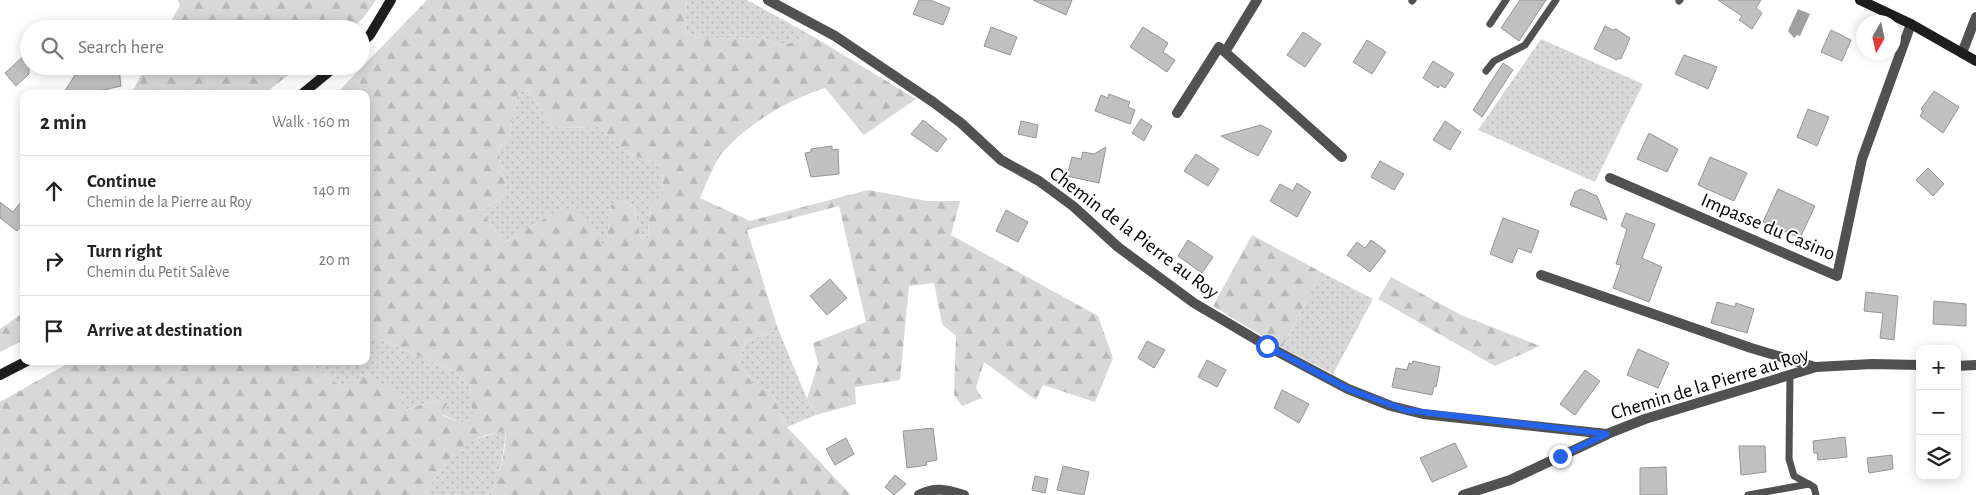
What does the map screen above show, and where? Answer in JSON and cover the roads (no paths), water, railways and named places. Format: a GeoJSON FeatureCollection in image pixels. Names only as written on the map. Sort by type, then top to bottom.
{"type":"FeatureCollection","features":[{"type":"Feature","properties":{"kind":"street"},"geometry":{"type":"LineString","coordinates":[[370,34],[391,0]]}},
{"type":"Feature","properties":{"kind":"street","name":"Chemin de la Pierre au Roy"},"geometry":{"type":"LineString","coordinates":[[768,0],[835,36],[933,102],[961,123],[1001,160],[1039,181],[1072,206],[1118,247],[1194,303],[1267,346],[1348,389],[1391,406],[1423,414],[1607,434],[1645,419],[1816,367],[1872,364],[1916,365]]}},
{"type":"Feature","properties":{"kind":"street"},"geometry":{"type":"LineString","coordinates":[[1225,52],[1257,0]]}},
{"type":"Feature","properties":{"kind":"street"},"geometry":{"type":"LineString","coordinates":[[1860,0],[1911,24],[1976,62]]}},
{"type":"Feature","properties":{"kind":"street"},"geometry":{"type":"LineString","coordinates":[[1962,53],[1976,17]]}},
{"type":"Feature","properties":{"kind":"street","name":"Impasse du Casino"},"geometry":{"type":"LineString","coordinates":[[1610,178],[1837,276],[1860,166],[1911,24]]}},
{"type":"Feature","properties":{"kind":"street"},"geometry":{"type":"LineString","coordinates":[[1177,113],[1219,46],[1342,156]]}},
{"type":"Feature","properties":{"kind":"street"},"geometry":{"type":"LineString","coordinates":[[307,90],[325,75]]}},
{"type":"Feature","properties":{"kind":"street"},"geometry":{"type":"LineString","coordinates":[[1541,275],[1751,348],[1816,367]]}},
{"type":"Feature","properties":{"kind":"street"},"geometry":{"type":"LineString","coordinates":[[0,375],[20,365]]}},
{"type":"Feature","properties":{"kind":"street"},"geometry":{"type":"LineString","coordinates":[[1961,366],[1976,365]]}},
{"type":"Feature","properties":{"kind":"street"},"geometry":{"type":"LineString","coordinates":[[1463,495],[1510,480],[1607,434]]}},
{"type":"Feature","properties":{"kind":"street"},"geometry":{"type":"LineString","coordinates":[[920,495],[929,490],[940,488],[964,495]]}},
{"type":"Feature","properties":{"kind":"lane"},"geometry":{"type":"LineString","coordinates":[[1490,24],[1506,0]]}},
{"type":"Feature","properties":{"kind":"lane"},"geometry":{"type":"LineString","coordinates":[[1486,72],[1494,61],[1525,45],[1556,0]]}},
{"type":"Feature","properties":{"kind":"lane"},"geometry":{"type":"LineString","coordinates":[[1790,375],[1789,459],[1794,476],[1814,487],[1816,494]]}},
{"type":"Feature","properties":{"kind":"lane"},"geometry":{"type":"LineString","coordinates":[[1748,495],[1809,484]]}}]}
